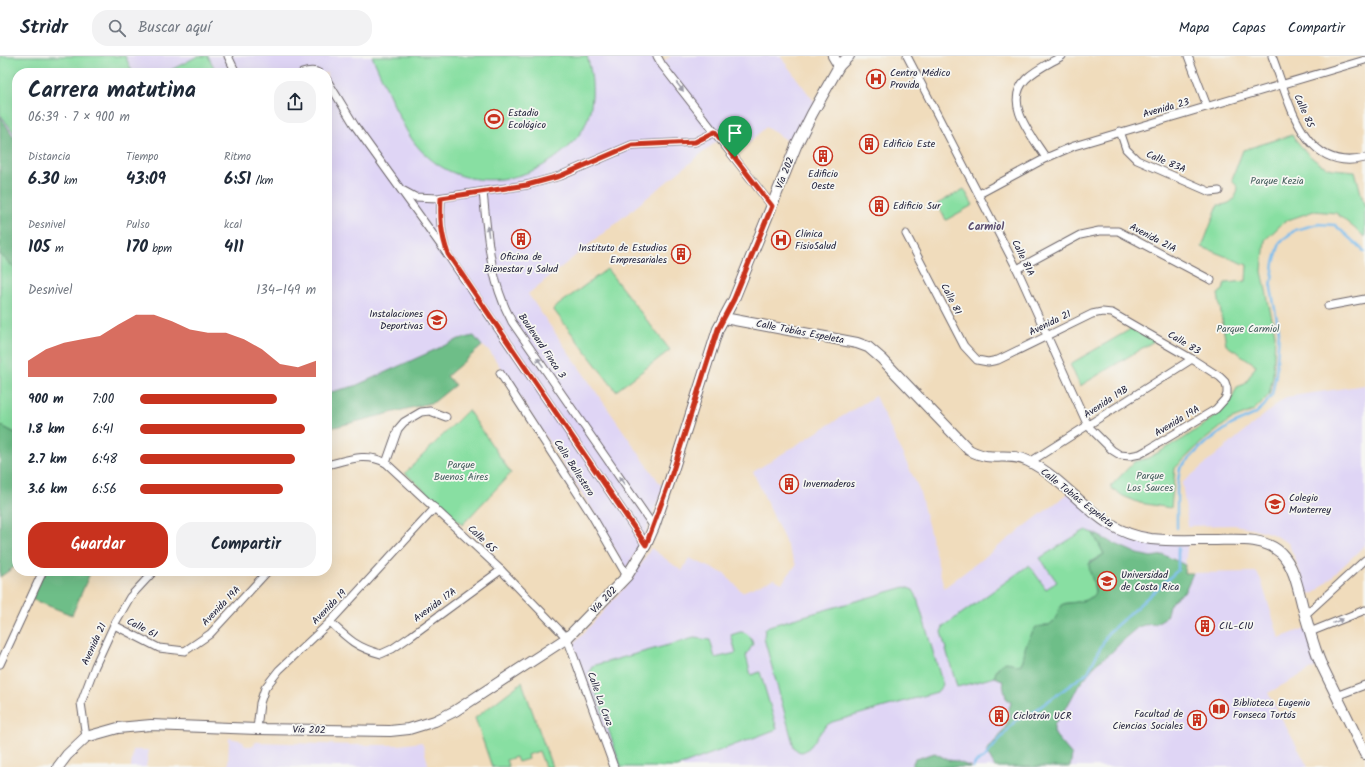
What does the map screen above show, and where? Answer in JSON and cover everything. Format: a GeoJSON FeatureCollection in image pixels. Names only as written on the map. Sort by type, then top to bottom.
{"type":"FeatureCollection","features":[{"type":"Feature","properties":{"kind":"main road"},"geometry":{"type":"LineString","coordinates":[[833,56],[839,66]]}},
{"type":"Feature","properties":{"kind":"main road","name":"Vía 202"},"geometry":{"type":"LineString","coordinates":[[58,767],[67,755],[86,737],[118,728],[151,725],[356,731],[409,729],[435,721],[455,711],[567,638],[627,576],[646,545],[654,528],[718,329],[734,299],[804,128],[839,66],[849,56]]}},
{"type":"Feature","properties":{"kind":"main road","name":"Calle Tobías Espeleta"},"geometry":{"type":"LineString","coordinates":[[724,318],[857,343],[868,347],[882,359],[969,450],[979,455],[1018,457],[1030,462],[1070,492],[1096,515],[1119,530],[1134,535],[1151,538],[1194,540],[1238,539],[1254,541],[1270,546],[1281,553],[1292,572],[1321,664],[1365,753]]}},
{"type":"Feature","properties":{"kind":"street"},"geometry":{"type":"LineString","coordinates":[[228,56],[234,68]]}},
{"type":"Feature","properties":{"kind":"street"},"geometry":{"type":"LineString","coordinates":[[657,56],[662,65],[772,206]]}},
{"type":"Feature","properties":{"kind":"street","name":"Calle 81A"},"geometry":{"type":"LineString","coordinates":[[907,56],[1017,269],[1048,334],[1088,426],[1112,450],[1120,455],[1130,456]]}},
{"type":"Feature","properties":{"kind":"street"},"geometry":{"type":"LineString","coordinates":[[1046,158],[1020,115],[1016,104],[1017,95],[1025,80],[1062,56]]}},
{"type":"Feature","properties":{"kind":"street"},"geometry":{"type":"LineString","coordinates":[[1188,56],[1207,106]]}},
{"type":"Feature","properties":{"kind":"street","name":"Calle 85"},"geometry":{"type":"LineString","coordinates":[[1272,56],[1292,112],[1300,129],[1310,143],[1322,153],[1336,160],[1355,161],[1365,158]]}},
{"type":"Feature","properties":{"kind":"street","name":"Avenida 23"},"geometry":{"type":"LineString","coordinates":[[979,194],[1046,158],[1074,146],[1120,131],[1365,60]]}},
{"type":"Feature","properties":{"kind":"street"},"geometry":{"type":"LineString","coordinates":[[332,88],[355,126],[448,254],[646,545]]}},
{"type":"Feature","properties":{"kind":"street","name":"Calle 83A"},"geometry":{"type":"LineString","coordinates":[[1120,131],[1126,149],[1137,160],[1210,192],[1219,191]]}},
{"type":"Feature","properties":{"kind":"street"},"geometry":{"type":"LineString","coordinates":[[402,190],[415,197],[441,198],[527,185],[560,176],[632,145],[695,142],[715,132]]}},
{"type":"Feature","properties":{"kind":"street","name":"Boulevard Finca 3"},"geometry":{"type":"LineString","coordinates":[[483,192],[491,256],[496,281],[503,303],[512,322],[654,528]]}},
{"type":"Feature","properties":{"kind":"street"},"geometry":{"type":"LineString","coordinates":[[441,198],[441,231],[448,254]]}},
{"type":"Feature","properties":{"kind":"street","name":"Avenida 21A"},"geometry":{"type":"LineString","coordinates":[[1017,269],[1080,235],[1099,231],[1118,231],[1211,280]]}},
{"type":"Feature","properties":{"kind":"street","name":"Calle 81"},"geometry":{"type":"LineString","coordinates":[[906,234],[964,346],[978,360],[988,362]]}},
{"type":"Feature","properties":{"kind":"street"},"geometry":{"type":"LineString","coordinates":[[1328,306],[1365,299]]}},
{"type":"Feature","properties":{"kind":"street","name":"Avenida 21"},"geometry":{"type":"LineString","coordinates":[[988,362],[998,360],[1048,334],[1092,314],[1107,312],[1122,318]]}},
{"type":"Feature","properties":{"kind":"street","name":"Calle 83"},"geometry":{"type":"LineString","coordinates":[[1122,318],[1192,359],[1220,378],[1225,382],[1227,394]]}},
{"type":"Feature","properties":{"kind":"street","name":"Avenida 19B"},"geometry":{"type":"LineString","coordinates":[[1030,462],[1192,359]]}},
{"type":"Feature","properties":{"kind":"street","name":"Calle Ballestero"},"geometry":{"type":"LineString","coordinates":[[500,373],[591,514],[627,576]]}},
{"type":"Feature","properties":{"kind":"street","name":"Avenida 19A"},"geometry":{"type":"LineString","coordinates":[[1130,456],[1140,454],[1216,409],[1225,399],[1227,394]]}},
{"type":"Feature","properties":{"kind":"street"},"geometry":{"type":"LineString","coordinates":[[332,464],[362,456],[382,461],[398,429],[404,422],[421,412],[430,411],[446,417]]}},
{"type":"Feature","properties":{"kind":"street","name":"Calle 65"},"geometry":{"type":"LineString","coordinates":[[382,461],[501,570],[567,638]]}},
{"type":"Feature","properties":{"kind":"street","name":"Avenida 19"},"geometry":{"type":"LineString","coordinates":[[258,729],[260,703],[265,688],[279,670],[330,622],[435,508]]}},
{"type":"Feature","properties":{"kind":"street"},"geometry":{"type":"LineString","coordinates":[[1305,615],[1365,560]]}},
{"type":"Feature","properties":{"kind":"street","name":"Avenida 17A"},"geometry":{"type":"LineString","coordinates":[[330,622],[351,642],[380,654],[392,649],[411,636],[501,570]]}},
{"type":"Feature","properties":{"kind":"street"},"geometry":{"type":"LineString","coordinates":[[0,664],[41,576]]}},
{"type":"Feature","properties":{"kind":"street","name":"Avenida 21"},"geometry":{"type":"LineString","coordinates":[[86,737],[81,703],[95,666],[114,625],[130,597],[149,576]]}},
{"type":"Feature","properties":{"kind":"street","name":"Avenida 19A"},"geometry":{"type":"LineString","coordinates":[[185,651],[210,634],[263,576]]}},
{"type":"Feature","properties":{"kind":"street"},"geometry":{"type":"LineString","coordinates":[[1310,632],[1365,610]]}},
{"type":"Feature","properties":{"kind":"street","name":"Calle 61"},"geometry":{"type":"LineString","coordinates":[[114,625],[159,648],[185,651]]}},
{"type":"Feature","properties":{"kind":"street","name":"Calle La Cruz"},"geometry":{"type":"LineString","coordinates":[[567,638],[614,767]]}},
{"type":"Feature","properties":{"kind":"street"},"geometry":{"type":"LineString","coordinates":[[0,643],[9,642]]}},
{"type":"Feature","properties":{"kind":"street"},"geometry":{"type":"LineString","coordinates":[[1336,696],[1365,685]]}},
{"type":"Feature","properties":{"kind":"shaded area","name":"Instalaciones Deportivas"},"geometry":{"type":"Polygon","coordinates":[[[0,56],[657,56],[661,63],[671,56],[780,56],[816,104],[796,146],[766,127],[745,146],[732,129],[528,294],[663,488],[641,544],[626,569],[594,512],[503,371],[490,352],[483,346],[451,372],[332,418],[332,68],[12,68],[12,208],[0,206],[0,56]]]}},
{"type":"Feature","properties":{"kind":"shaded area","name":"Colegio Monterrey"},"geometry":{"type":"Polygon","coordinates":[[[1365,385],[1365,545],[1315,593],[1308,594],[1288,543],[1270,533],[1234,525],[1188,526],[1182,483],[1286,397],[1365,385]]]}},
{"type":"Feature","properties":{"kind":"shaded area","name":"Universidad de Costa Rica"},"geometry":{"type":"Polygon","coordinates":[[[875,396],[919,489],[944,588],[1070,492],[1119,530],[1188,541],[1184,573],[1257,572],[1261,580],[1279,638],[1306,628],[1321,664],[1268,693],[1308,767],[617,767],[573,645],[632,579],[651,548],[682,571],[689,558],[725,574],[742,592],[774,579],[782,583],[796,565],[753,472],[875,396]]]}},
{"type":"Feature","properties":{"kind":"shaded area"},"geometry":{"type":"Polygon","coordinates":[[[229,738],[243,742],[245,746],[253,746],[256,742],[399,745],[422,742],[429,767],[228,767],[229,738]]]}},
{"type":"Feature","properties":{"kind":"shaded area"},"geometry":{"type":"Polygon","coordinates":[[[133,750],[149,750],[146,767],[131,767],[133,750]]]}},
{"type":"Feature","properties":{"kind":"green space"},"geometry":{"type":"Polygon","coordinates":[[[0,56],[125,56],[131,68],[12,68],[12,130],[0,114],[0,56]]]}},
{"type":"Feature","properties":{"kind":"green space"},"geometry":{"type":"Polygon","coordinates":[[[198,56],[208,56],[214,68],[175,68],[198,56]]]}},
{"type":"Feature","properties":{"kind":"green space","name":"Estadio Ecológico"},"geometry":{"type":"Polygon","coordinates":[[[372,56],[587,56],[592,83],[592,101],[588,119],[580,133],[567,148],[552,160],[535,170],[517,176],[498,179],[479,179],[460,175],[443,168],[427,156],[411,138],[393,103],[372,56]]]}},
{"type":"Feature","properties":{"kind":"green space"},"geometry":{"type":"Polygon","coordinates":[[[0,116],[12,134],[12,266],[0,254],[0,116]]]}},
{"type":"Feature","properties":{"kind":"green space"},"geometry":{"type":"Polygon","coordinates":[[[1292,135],[1310,156],[1321,164],[1333,169],[1355,171],[1365,208],[1365,237],[1336,213],[1314,211],[1285,221],[1265,240],[1262,271],[1275,334],[1273,376],[1269,395],[1253,411],[1230,420],[1202,442],[1175,468],[1171,508],[1140,503],[1123,496],[1110,487],[1134,462],[1148,458],[1183,439],[1213,418],[1230,402],[1237,387],[1245,384],[1256,365],[1226,345],[1218,294],[1223,290],[1225,283],[1246,281],[1247,265],[1202,247],[1218,205],[1229,203],[1236,196],[1238,188],[1232,179],[1243,150],[1292,135]]]}},
{"type":"Feature","properties":{"kind":"green space"},"geometry":{"type":"Polygon","coordinates":[[[964,189],[973,205],[946,220],[937,204],[964,189]]]}},
{"type":"Feature","properties":{"kind":"green space"},"geometry":{"type":"Polygon","coordinates":[[[0,254],[12,266],[12,431],[0,425],[0,254]]]}},
{"type":"Feature","properties":{"kind":"green space"},"geometry":{"type":"Polygon","coordinates":[[[607,269],[670,350],[616,391],[553,309],[607,269]]]}},
{"type":"Feature","properties":{"kind":"green space"},"geometry":{"type":"Polygon","coordinates":[[[1131,329],[1154,341],[1080,386],[1070,364],[1131,329]]]}},
{"type":"Feature","properties":{"kind":"green space"},"geometry":{"type":"Polygon","coordinates":[[[474,336],[482,346],[447,376],[455,385],[434,402],[332,428],[332,392],[355,386],[459,339],[474,336]]]}},
{"type":"Feature","properties":{"kind":"green space","name":"Parque Buenos Aires"},"geometry":{"type":"Polygon","coordinates":[[[468,410],[511,473],[462,525],[405,473],[468,410]]]}},
{"type":"Feature","properties":{"kind":"green space"},"geometry":{"type":"Polygon","coordinates":[[[0,425],[12,431],[12,569],[0,577],[0,425]]]}},
{"type":"Feature","properties":{"kind":"green space"},"geometry":{"type":"Polygon","coordinates":[[[1086,530],[1093,533],[1104,554],[1090,562],[1095,593],[1092,597],[1081,602],[1066,603],[1062,605],[1055,620],[1049,625],[1043,625],[1025,654],[1021,664],[1016,666],[1008,663],[1002,664],[997,669],[995,677],[957,687],[941,632],[943,627],[1029,565],[1046,589],[1057,582],[1040,558],[1086,530]]]}},
{"type":"Feature","properties":{"kind":"green space"},"geometry":{"type":"Polygon","coordinates":[[[1093,533],[1138,554],[1151,557],[1164,555],[1185,565],[1184,573],[1193,573],[1185,591],[1173,600],[1169,606],[1166,617],[1155,624],[1138,627],[1111,653],[1097,663],[1079,685],[1054,727],[1056,736],[1072,755],[1070,767],[995,767],[986,751],[1001,734],[1011,714],[1008,712],[1008,707],[1010,707],[1011,702],[1006,698],[1002,680],[995,677],[996,672],[1000,666],[1006,662],[1012,663],[1016,666],[1021,664],[1026,645],[1036,627],[1049,625],[1055,620],[1061,605],[1082,601],[1092,597],[1095,588],[1090,573],[1089,564],[1104,554],[1093,533]]]}},
{"type":"Feature","properties":{"kind":"green space"},"geometry":{"type":"Polygon","coordinates":[[[42,576],[89,576],[72,615],[31,599],[42,576]]]}},
{"type":"Feature","properties":{"kind":"green space"},"geometry":{"type":"Polygon","coordinates":[[[905,587],[913,590],[916,595],[943,685],[937,692],[832,722],[825,727],[806,750],[802,752],[798,751],[794,747],[764,638],[765,629],[769,626],[905,587]]]}},
{"type":"Feature","properties":{"kind":"green space"},"geometry":{"type":"Polygon","coordinates":[[[740,632],[747,634],[752,641],[753,644],[746,656],[751,675],[760,672],[777,729],[676,767],[621,767],[590,675],[592,666],[694,638],[710,640],[715,658],[736,653],[731,635],[740,632]]]}},
{"type":"Feature","properties":{"kind":"green space"},"geometry":{"type":"Polygon","coordinates":[[[522,682],[552,767],[545,767],[539,751],[527,755],[528,759],[518,762],[516,757],[506,760],[509,767],[492,767],[475,718],[522,682]]]}},
{"type":"Feature","properties":{"kind":"green space"},"geometry":{"type":"Polygon","coordinates":[[[935,753],[948,760],[956,761],[971,767],[911,767],[915,759],[935,753]]]}},
{"type":"Feature","properties":{"kind":"waterway"},"geometry":{"type":"LineString","coordinates":[[1177,528],[1177,488],[1180,468],[1204,444],[1231,425],[1255,414],[1264,406],[1272,395],[1276,374],[1279,331],[1271,288],[1274,263],[1280,242],[1295,230],[1318,224],[1335,225],[1365,252]]}},
{"type":"Feature","properties":{"kind":"waterway"},"geometry":{"type":"LineString","coordinates":[[973,767],[976,762],[984,758],[1016,720],[1029,715],[1088,672],[1108,633],[1178,570],[1178,548]]}},
{"type":"Feature","properties":{"kind":"place","name":"Centro Médico Provida"},"geometry":{"type":"Point","coordinates":[876,79]}},
{"type":"Feature","properties":{"kind":"place","name":"Estadio Ecológico"},"geometry":{"type":"Point","coordinates":[494,119]}},
{"type":"Feature","properties":{"kind":"place","name":"Edificio Este"},"geometry":{"type":"Point","coordinates":[869,144]}},
{"type":"Feature","properties":{"kind":"place","name":"Edificio Oeste"},"geometry":{"type":"Point","coordinates":[823,156]}},
{"type":"Feature","properties":{"kind":"place","name":"Edificio Sur"},"geometry":{"type":"Point","coordinates":[879,206]}},
{"type":"Feature","properties":{"kind":"place","name":"Oficina de Bienestar y Salud"},"geometry":{"type":"Point","coordinates":[521,239]}},
{"type":"Feature","properties":{"kind":"place","name":"Clínica FisioSalud"},"geometry":{"type":"Point","coordinates":[781,240]}},
{"type":"Feature","properties":{"kind":"place","name":"Instituto de Estudios Empresariales"},"geometry":{"type":"Point","coordinates":[681,254]}},
{"type":"Feature","properties":{"kind":"place","name":"Instalaciones Deportivas"},"geometry":{"type":"Point","coordinates":[437,320]}},
{"type":"Feature","properties":{"kind":"place","name":"Invernaderos"},"geometry":{"type":"Point","coordinates":[789,484]}},
{"type":"Feature","properties":{"kind":"place","name":"Colegio Monterrey"},"geometry":{"type":"Point","coordinates":[1275,504]}},
{"type":"Feature","properties":{"kind":"place","name":"Universidad de Costa Rica"},"geometry":{"type":"Point","coordinates":[1107,581]}},
{"type":"Feature","properties":{"kind":"place","name":"CIL-CIU"},"geometry":{"type":"Point","coordinates":[1205,626]}},
{"type":"Feature","properties":{"kind":"place","name":"Biblioteca Eugenio Fonseca Tortós"},"geometry":{"type":"Point","coordinates":[1219,709]}},
{"type":"Feature","properties":{"kind":"place","name":"Ciclotrón UCR"},"geometry":{"type":"Point","coordinates":[999,716]}},
{"type":"Feature","properties":{"kind":"place","name":"Facultad de Ciencias Sociales"},"geometry":{"type":"Point","coordinates":[1197,720]}},
{"type":"Feature","properties":{"kind":"district","name":"Carmiol"},"geometry":{"type":"Point","coordinates":[986,227]}},
{"type":"Feature","properties":{"kind":"route"},"geometry":{"type":"LineString","coordinates":[[715,132],[735,157],[772,206],[734,299],[718,329],[654,528],[646,545],[448,254],[441,231],[441,198],[527,185],[560,176],[632,145],[695,142],[715,132]]}},
{"type":"Feature","properties":{"kind":"park label","name":"Parque Kezia"},"geometry":{"type":"Point","coordinates":[1277,181]}},
{"type":"Feature","properties":{"kind":"park label","name":"Parque Carmiol"},"geometry":{"type":"Point","coordinates":[1248,329]}},
{"type":"Feature","properties":{"kind":"park label","name":"Parque Los Sauces"},"geometry":{"type":"Point","coordinates":[1150,482]}}]}
